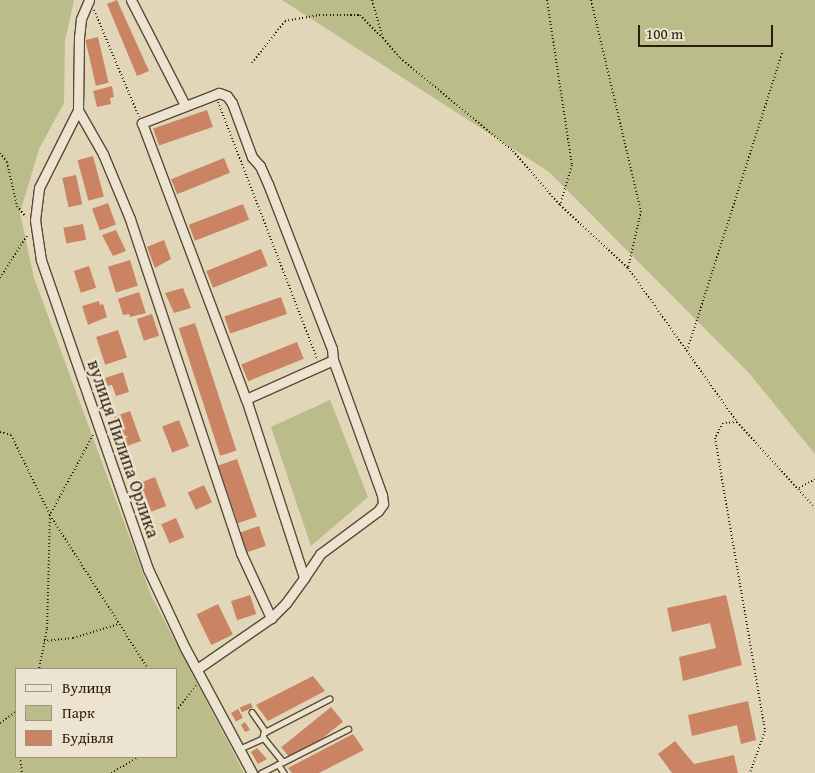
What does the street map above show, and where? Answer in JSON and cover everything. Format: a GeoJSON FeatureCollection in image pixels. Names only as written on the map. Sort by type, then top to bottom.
{"type":"FeatureCollection","features":[{"type":"Feature","properties":{"kind":"street"},"geometry":{"type":"LineString","coordinates":[[131,0],[185,105]]}},
{"type":"Feature","properties":{"kind":"street"},"geometry":{"type":"LineString","coordinates":[[91,4],[81,19],[78,110],[103,154],[130,219],[238,545],[271,618]]}},
{"type":"Feature","properties":{"kind":"street"},"geometry":{"type":"LineString","coordinates":[[199,673],[271,618],[304,578],[320,554],[378,511],[383,504],[382,494],[333,360],[332,349],[268,184],[260,166],[252,157],[232,103],[226,95],[219,93],[142,123],[246,399],[304,578]]}},
{"type":"Feature","properties":{"kind":"street","name":"вулиця Пилипа Орлика"},"geometry":{"type":"LineString","coordinates":[[78,110],[72,124],[57,147],[39,188],[35,220],[49,288],[148,569],[199,673],[252,773]]}},
{"type":"Feature","properties":{"kind":"street"},"geometry":{"type":"LineString","coordinates":[[246,399],[333,360]]}},
{"type":"Feature","properties":{"kind":"lane"},"geometry":{"type":"LineString","coordinates":[[284,773],[263,734],[330,698]]}},
{"type":"Feature","properties":{"kind":"lane"},"geometry":{"type":"LineString","coordinates":[[252,712],[266,732]]}},
{"type":"Feature","properties":{"kind":"lane"},"geometry":{"type":"LineString","coordinates":[[261,773],[348,729]]}},
{"type":"Feature","properties":{"kind":"lane"},"geometry":{"type":"LineString","coordinates":[[239,749],[264,738]]}},
{"type":"Feature","properties":{"kind":"path"},"geometry":{"type":"LineString","coordinates":[[372,0],[383,38]]}},
{"type":"Feature","properties":{"kind":"path"},"geometry":{"type":"LineString","coordinates":[[547,0],[572,165],[560,205]]}},
{"type":"Feature","properties":{"kind":"path"},"geometry":{"type":"LineString","coordinates":[[591,0],[640,211],[628,268]]}},
{"type":"Feature","properties":{"kind":"path"},"geometry":{"type":"LineString","coordinates":[[91,4],[142,123]]}},
{"type":"Feature","properties":{"kind":"path"},"geometry":{"type":"LineString","coordinates":[[252,64],[285,21],[343,13],[360,15],[400,58],[513,151],[560,205],[628,268],[737,422],[799,488],[815,508]]}},
{"type":"Feature","properties":{"kind":"path"},"geometry":{"type":"LineString","coordinates":[[687,352],[783,51]]}},
{"type":"Feature","properties":{"kind":"path"},"geometry":{"type":"LineString","coordinates":[[205,98],[217,100],[317,358]]}},
{"type":"Feature","properties":{"kind":"path"},"geometry":{"type":"LineString","coordinates":[[0,153],[7,162],[20,213],[35,220],[0,278]]}},
{"type":"Feature","properties":{"kind":"path"},"geometry":{"type":"LineString","coordinates":[[737,422],[723,423],[715,438],[765,731],[750,773]]}},
{"type":"Feature","properties":{"kind":"path"},"geometry":{"type":"LineString","coordinates":[[39,668],[44,642],[50,515],[97,426]]}},
{"type":"Feature","properties":{"kind":"path"},"geometry":{"type":"LineString","coordinates":[[0,432],[11,435],[50,515],[147,668]]}},
{"type":"Feature","properties":{"kind":"path"},"geometry":{"type":"LineString","coordinates":[[799,488],[815,479]]}},
{"type":"Feature","properties":{"kind":"path"},"geometry":{"type":"LineString","coordinates":[[44,642],[74,638],[119,624]]}},
{"type":"Feature","properties":{"kind":"path"},"geometry":{"type":"LineString","coordinates":[[178,709],[199,673]]}},
{"type":"Feature","properties":{"kind":"path"},"geometry":{"type":"LineString","coordinates":[[0,723],[15,713]]}},
{"type":"Feature","properties":{"kind":"path"},"geometry":{"type":"LineString","coordinates":[[20,758],[22,773]]}},
{"type":"Feature","properties":{"kind":"path"},"geometry":{"type":"LineString","coordinates":[[111,773],[137,758]]}},
{"type":"Feature","properties":{"kind":"green space"},"geometry":{"type":"Polygon","coordinates":[[[0,0],[74,0],[65,41],[64,103],[39,149],[20,213],[34,278],[151,595],[244,773],[0,773],[0,0]]]}},
{"type":"Feature","properties":{"kind":"green space"},"geometry":{"type":"Polygon","coordinates":[[[282,0],[815,0],[815,454],[749,373],[549,172],[282,0]]]}},
{"type":"Feature","properties":{"kind":"green space"},"geometry":{"type":"Polygon","coordinates":[[[330,400],[368,497],[311,546],[271,427],[330,400]]]}},
{"type":"Feature","properties":{"kind":"building"},"geometry":{"type":"Polygon","coordinates":[[[117,0],[149,71],[137,76],[107,4],[117,0]]]}},
{"type":"Feature","properties":{"kind":"building"},"geometry":{"type":"Polygon","coordinates":[[[98,37],[109,83],[96,86],[85,40],[98,37]]]}},
{"type":"Feature","properties":{"kind":"building"},"geometry":{"type":"Polygon","coordinates":[[[112,86],[114,97],[110,98],[111,104],[97,107],[93,91],[112,86]]]}},
{"type":"Feature","properties":{"kind":"building"},"geometry":{"type":"Polygon","coordinates":[[[207,110],[213,127],[159,146],[153,129],[207,110]]]}},
{"type":"Feature","properties":{"kind":"building"},"geometry":{"type":"Polygon","coordinates":[[[93,156],[104,197],[88,201],[78,160],[93,156]]]}},
{"type":"Feature","properties":{"kind":"building"},"geometry":{"type":"Polygon","coordinates":[[[224,158],[230,173],[177,194],[171,179],[224,158]]]}},
{"type":"Feature","properties":{"kind":"building"},"geometry":{"type":"Polygon","coordinates":[[[76,175],[82,204],[69,207],[62,178],[76,175]]]}},
{"type":"Feature","properties":{"kind":"building"},"geometry":{"type":"Polygon","coordinates":[[[108,203],[116,225],[100,230],[92,209],[108,203]]]}},
{"type":"Feature","properties":{"kind":"building"},"geometry":{"type":"Polygon","coordinates":[[[243,204],[249,220],[195,241],[189,225],[243,204]]]}},
{"type":"Feature","properties":{"kind":"building"},"geometry":{"type":"Polygon","coordinates":[[[83,224],[86,240],[66,244],[63,228],[83,224]]]}},
{"type":"Feature","properties":{"kind":"building"},"geometry":{"type":"Polygon","coordinates":[[[116,230],[126,251],[113,256],[102,235],[116,230]]]}},
{"type":"Feature","properties":{"kind":"building"},"geometry":{"type":"Polygon","coordinates":[[[164,240],[171,259],[155,268],[147,247],[164,240]]]}},
{"type":"Feature","properties":{"kind":"building"},"geometry":{"type":"Polygon","coordinates":[[[261,249],[268,266],[213,288],[206,271],[261,249]]]}},
{"type":"Feature","properties":{"kind":"building"},"geometry":{"type":"Polygon","coordinates":[[[130,260],[138,286],[116,293],[108,267],[130,260]]]}},
{"type":"Feature","properties":{"kind":"building"},"geometry":{"type":"Polygon","coordinates":[[[89,266],[96,288],[81,293],[74,271],[89,266]]]}},
{"type":"Feature","properties":{"kind":"building"},"geometry":{"type":"Polygon","coordinates":[[[183,288],[191,308],[174,313],[165,293],[183,288]]]}},
{"type":"Feature","properties":{"kind":"building"},"geometry":{"type":"Polygon","coordinates":[[[139,292],[146,313],[130,317],[129,314],[123,315],[118,299],[139,292]]]}},
{"type":"Feature","properties":{"kind":"building"},"geometry":{"type":"Polygon","coordinates":[[[281,297],[287,314],[230,334],[224,317],[281,297]]]}},
{"type":"Feature","properties":{"kind":"building"},"geometry":{"type":"Polygon","coordinates":[[[99,301],[100,305],[103,304],[107,317],[88,325],[82,306],[99,301]]]}},
{"type":"Feature","properties":{"kind":"building"},"geometry":{"type":"Polygon","coordinates":[[[152,314],[159,336],[144,341],[137,319],[152,314]]]}},
{"type":"Feature","properties":{"kind":"building"},"geometry":{"type":"Polygon","coordinates":[[[195,323],[236,450],[220,456],[179,328],[195,323]]]}},
{"type":"Feature","properties":{"kind":"building"},"geometry":{"type":"Polygon","coordinates":[[[118,330],[127,358],[105,365],[96,337],[118,330]]]}},
{"type":"Feature","properties":{"kind":"building"},"geometry":{"type":"Polygon","coordinates":[[[297,342],[304,359],[248,381],[241,364],[297,342]]]}},
{"type":"Feature","properties":{"kind":"building"},"geometry":{"type":"Polygon","coordinates":[[[123,372],[129,392],[116,396],[112,385],[107,386],[105,378],[123,372]]]}},
{"type":"Feature","properties":{"kind":"building"},"geometry":{"type":"Polygon","coordinates":[[[130,411],[141,441],[125,447],[114,417],[130,411]]]}},
{"type":"Feature","properties":{"kind":"building"},"geometry":{"type":"Polygon","coordinates":[[[179,420],[189,446],[172,453],[162,426],[179,420]]]}},
{"type":"Feature","properties":{"kind":"building"},"geometry":{"type":"Polygon","coordinates":[[[237,459],[257,517],[238,523],[218,466],[237,459]]]}},
{"type":"Feature","properties":{"kind":"building"},"geometry":{"type":"Polygon","coordinates":[[[155,477],[166,506],[151,512],[140,483],[155,477]]]}},
{"type":"Feature","properties":{"kind":"building"},"geometry":{"type":"Polygon","coordinates":[[[204,485],[212,502],[196,510],[188,493],[204,485]]]}},
{"type":"Feature","properties":{"kind":"building"},"geometry":{"type":"Polygon","coordinates":[[[176,518],[184,537],[169,544],[161,524],[176,518]]]}},
{"type":"Feature","properties":{"kind":"building"},"geometry":{"type":"Polygon","coordinates":[[[259,526],[266,546],[247,552],[240,533],[259,526]]]}},
{"type":"Feature","properties":{"kind":"building"},"geometry":{"type":"Polygon","coordinates":[[[250,595],[256,614],[237,620],[231,601],[250,595]]]}},
{"type":"Feature","properties":{"kind":"building"},"geometry":{"type":"Polygon","coordinates":[[[726,595],[742,665],[683,681],[679,657],[716,648],[710,623],[672,632],[667,608],[726,595]]]}},
{"type":"Feature","properties":{"kind":"building"},"geometry":{"type":"Polygon","coordinates":[[[218,604],[233,635],[211,645],[196,615],[218,604]]]}},
{"type":"Feature","properties":{"kind":"building"},"geometry":{"type":"Polygon","coordinates":[[[313,676],[325,691],[268,721],[256,705],[313,676]]]}},
{"type":"Feature","properties":{"kind":"building"},"geometry":{"type":"Polygon","coordinates":[[[748,701],[756,740],[741,744],[737,725],[692,736],[688,715],[748,701]]]}},
{"type":"Feature","properties":{"kind":"building"},"geometry":{"type":"Polygon","coordinates":[[[251,703],[253,708],[242,712],[240,707],[251,703]]]}},
{"type":"Feature","properties":{"kind":"building"},"geometry":{"type":"Polygon","coordinates":[[[331,707],[343,722],[293,762],[281,747],[331,707]]]}},
{"type":"Feature","properties":{"kind":"building"},"geometry":{"type":"Polygon","coordinates":[[[238,709],[243,718],[236,722],[231,713],[238,709]]]}},
{"type":"Feature","properties":{"kind":"building"},"geometry":{"type":"Polygon","coordinates":[[[245,722],[250,730],[245,732],[241,725],[245,722]]]}},
{"type":"Feature","properties":{"kind":"building"},"geometry":{"type":"Polygon","coordinates":[[[353,734],[364,750],[319,773],[292,773],[288,768],[353,734]]]}},
{"type":"Feature","properties":{"kind":"building"},"geometry":{"type":"Polygon","coordinates":[[[675,741],[694,764],[734,755],[738,773],[672,773],[658,754],[675,741]]]}},
{"type":"Feature","properties":{"kind":"building"},"geometry":{"type":"Polygon","coordinates":[[[257,748],[267,759],[258,764],[251,752],[257,748]]]}}]}
